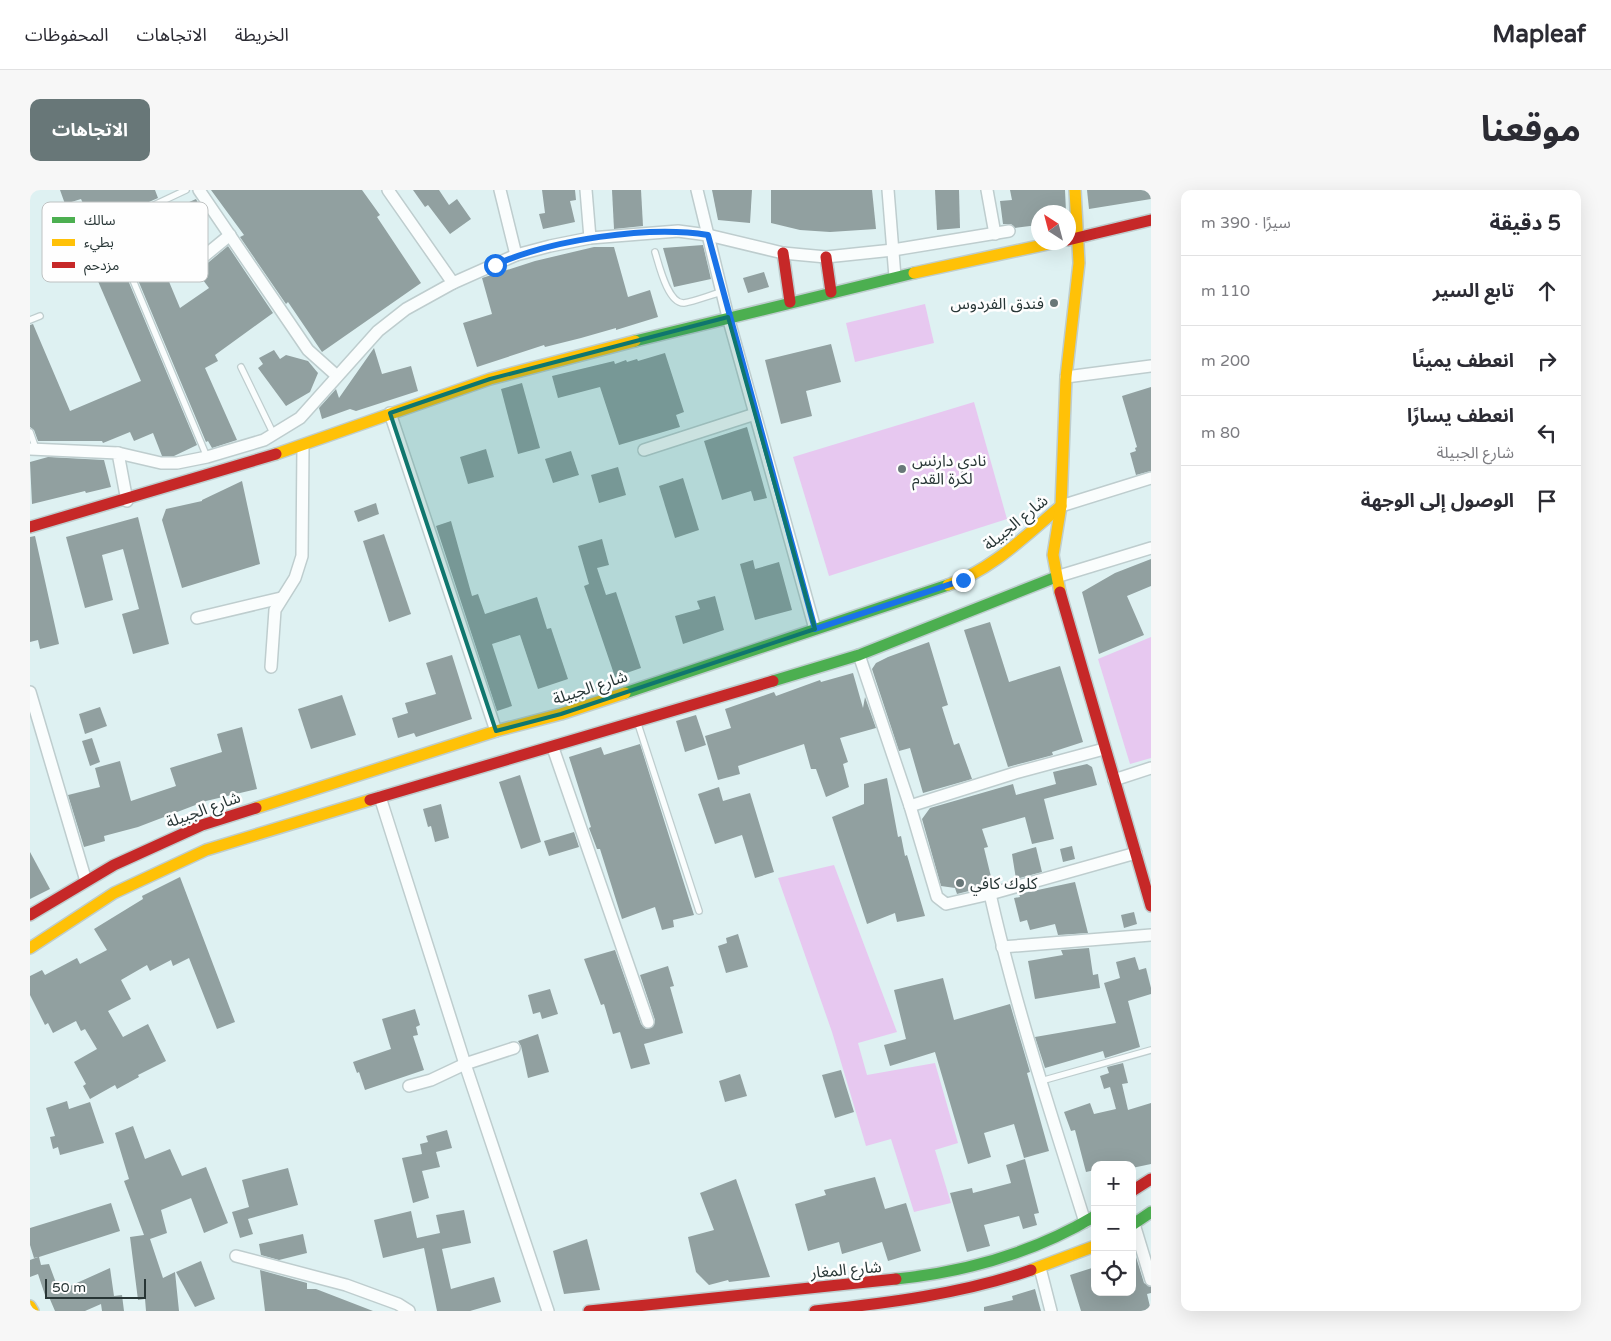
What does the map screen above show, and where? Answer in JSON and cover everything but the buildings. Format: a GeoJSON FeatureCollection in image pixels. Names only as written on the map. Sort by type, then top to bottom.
{"type":"FeatureCollection","features":[{"type":"Feature","properties":{"kind":"street"},"geometry":{"type":"LineString","coordinates":[[199,190],[207,202]]}},
{"type":"Feature","properties":{"kind":"street"},"geometry":{"type":"LineString","coordinates":[[388,190],[453,283]]}},
{"type":"Feature","properties":{"kind":"street"},"geometry":{"type":"LineString","coordinates":[[500,190],[516,255]]}},
{"type":"Feature","properties":{"kind":"street"},"geometry":{"type":"LineString","coordinates":[[586,190],[590,238]]}},
{"type":"Feature","properties":{"kind":"street"},"geometry":{"type":"LineString","coordinates":[[697,190],[728,316],[815,629]]}},
{"type":"Feature","properties":{"kind":"street"},"geometry":{"type":"LineString","coordinates":[[888,190],[895,277]]}},
{"type":"Feature","properties":{"kind":"street"},"geometry":{"type":"LineString","coordinates":[[987,190],[995,234]]}},
{"type":"Feature","properties":{"kind":"street"},"geometry":{"type":"LineString","coordinates":[[1074,205],[1075,190]]}},
{"type":"Feature","properties":{"kind":"street"},"geometry":{"type":"LineString","coordinates":[[208,203],[308,350],[337,376]]}},
{"type":"Feature","properties":{"kind":"street"},"geometry":{"type":"LineString","coordinates":[[1076,238],[1151,220]]}},
{"type":"Feature","properties":{"kind":"street"},"geometry":{"type":"LineString","coordinates":[[33,449],[74,452],[118,452],[161,463],[192,461],[274,435],[300,418],[378,331],[391,320],[453,283],[516,255],[590,238],[678,231],[708,235],[783,253],[826,257],[893,250],[1009,231]]}},
{"type":"Feature","properties":{"kind":"street"},"geometry":{"type":"LineString","coordinates":[[208,254],[230,236]]}},
{"type":"Feature","properties":{"kind":"street"},"geometry":{"type":"LineString","coordinates":[[30,527],[127,501],[303,446],[390,413],[490,379],[728,316],[1031,248]]}},
{"type":"Feature","properties":{"kind":"street"},"geometry":{"type":"LineString","coordinates":[[1075,250],[1078,263],[1066,377],[1061,506],[1053,555],[1056,577],[1151,906]]}},
{"type":"Feature","properties":{"kind":"street"},"geometry":{"type":"LineString","coordinates":[[783,253],[790,302]]}},
{"type":"Feature","properties":{"kind":"street"},"geometry":{"type":"LineString","coordinates":[[826,257],[832,292]]}},
{"type":"Feature","properties":{"kind":"street"},"geometry":{"type":"LineString","coordinates":[[1066,377],[1151,366]]}},
{"type":"Feature","properties":{"kind":"street"},"geometry":{"type":"LineString","coordinates":[[390,413],[496,731]]}},
{"type":"Feature","properties":{"kind":"street"},"geometry":{"type":"LineString","coordinates":[[644,450],[755,414]]}},
{"type":"Feature","properties":{"kind":"street"},"geometry":{"type":"LineString","coordinates":[[271,667],[274,617],[281,598],[295,578],[302,556],[303,446]]}},
{"type":"Feature","properties":{"kind":"street"},"geometry":{"type":"LineString","coordinates":[[118,452],[127,501]]}},
{"type":"Feature","properties":{"kind":"street","name":"شارع الجبيلة"},"geometry":{"type":"LineString","coordinates":[[30,915],[86,881],[143,850],[202,825],[496,731],[561,714],[963,580],[1002,556],[1061,506],[1079,498],[1151,478]]}},
{"type":"Feature","properties":{"kind":"street"},"geometry":{"type":"LineString","coordinates":[[30,948],[85,910],[175,863],[238,838],[553,748],[859,655],[1056,577],[1151,548]]}},
{"type":"Feature","properties":{"kind":"street"},"geometry":{"type":"LineString","coordinates":[[197,618],[281,598]]}},
{"type":"Feature","properties":{"kind":"street"},"geometry":{"type":"LineString","coordinates":[[859,655],[910,806],[937,897],[941,901],[946,904],[990,894],[1136,853]]}},
{"type":"Feature","properties":{"kind":"street"},"geometry":{"type":"LineString","coordinates":[[30,692],[86,881]]}},
{"type":"Feature","properties":{"kind":"street"},"geometry":{"type":"LineString","coordinates":[[553,748],[648,1022]]}},
{"type":"Feature","properties":{"kind":"street"},"geometry":{"type":"LineString","coordinates":[[910,806],[1015,773],[1104,748]]}},
{"type":"Feature","properties":{"kind":"street"},"geometry":{"type":"LineString","coordinates":[[1114,780],[1151,768]]}},
{"type":"Feature","properties":{"kind":"street"},"geometry":{"type":"LineString","coordinates":[[380,797],[465,1064],[548,1311]]}},
{"type":"Feature","properties":{"kind":"street"},"geometry":{"type":"LineString","coordinates":[[990,894],[1002,947],[1041,1081],[1090,1219]]}},
{"type":"Feature","properties":{"kind":"street"},"geometry":{"type":"LineString","coordinates":[[1002,947],[1151,935]]}},
{"type":"Feature","properties":{"kind":"street"},"geometry":{"type":"LineString","coordinates":[[409,1086],[431,1080],[465,1064],[514,1048]]}},
{"type":"Feature","properties":{"kind":"street"},"geometry":{"type":"LineString","coordinates":[[1136,1188],[1151,1179]]}},
{"type":"Feature","properties":{"kind":"street"},"geometry":{"type":"LineString","coordinates":[[1136,1222],[1151,1212]]}},
{"type":"Feature","properties":{"kind":"street","name":"شارع المغار"},"geometry":{"type":"LineString","coordinates":[[589,1311],[897,1280],[965,1268],[1022,1250],[1090,1219]]}},
{"type":"Feature","properties":{"kind":"street"},"geometry":{"type":"LineString","coordinates":[[1136,1233],[1151,1280]]}},
{"type":"Feature","properties":{"kind":"street"},"geometry":{"type":"LineString","coordinates":[[815,1311],[900,1302],[988,1284],[1040,1268],[1091,1248]]}},
{"type":"Feature","properties":{"kind":"street"},"geometry":{"type":"LineString","coordinates":[[236,1256],[346,1285],[398,1304],[409,1311]]}},
{"type":"Feature","properties":{"kind":"street"},"geometry":{"type":"LineString","coordinates":[[1040,1268],[1052,1311]]}},
{"type":"Feature","properties":{"kind":"street"},"geometry":{"type":"LineString","coordinates":[[897,1280],[900,1302]]}},
{"type":"Feature","properties":{"kind":"street"},"geometry":{"type":"LineString","coordinates":[[30,1306],[33,1311]]}},
{"type":"Feature","properties":{"kind":"lane"},"geometry":{"type":"LineString","coordinates":[[161,202],[186,190]]}},
{"type":"Feature","properties":{"kind":"lane"},"geometry":{"type":"LineString","coordinates":[[655,252],[670,294],[675,300],[684,303],[722,292]]}},
{"type":"Feature","properties":{"kind":"lane"},"geometry":{"type":"LineString","coordinates":[[134,282],[207,457]]}},
{"type":"Feature","properties":{"kind":"lane"},"geometry":{"type":"LineString","coordinates":[[30,320],[40,316]]}},
{"type":"Feature","properties":{"kind":"lane"},"geometry":{"type":"LineString","coordinates":[[241,367],[274,435]]}},
{"type":"Feature","properties":{"kind":"lane"},"geometry":{"type":"LineString","coordinates":[[30,432],[33,449]]}},
{"type":"Feature","properties":{"kind":"lane"},"geometry":{"type":"LineString","coordinates":[[637,722],[699,911]]}},
{"type":"Feature","properties":{"kind":"lane"},"geometry":{"type":"LineString","coordinates":[[1041,1081],[1151,1050]]}},
{"type":"Feature","properties":{"kind":"highlighted area"},"geometry":{"type":"Polygon","coordinates":[[[728,317],[815,629],[561,714],[496,731],[390,413],[490,379],[728,317]]]}},
{"type":"Feature","properties":{"kind":"shaded area"},"geometry":{"type":"Polygon","coordinates":[[[925,304],[934,343],[855,362],[846,323],[925,304]]]}},
{"type":"Feature","properties":{"kind":"shaded area"},"geometry":{"type":"Polygon","coordinates":[[[974,402],[1007,519],[829,576],[793,457],[974,402]]]}},
{"type":"Feature","properties":{"kind":"shaded area"},"geometry":{"type":"Polygon","coordinates":[[[1151,637],[1151,758],[1130,764],[1098,659],[1151,637]]]}},
{"type":"Feature","properties":{"kind":"shaded area"},"geometry":{"type":"Polygon","coordinates":[[[834,865],[897,1032],[858,1043],[867,1075],[935,1063],[958,1143],[935,1150],[951,1203],[914,1212],[891,1139],[866,1146],[832,1032],[778,878],[834,865]]]}},
{"type":"Feature","properties":{"kind":"traffic: fast"},"geometry":{"type":"LineString","coordinates":[[635,341],[914,273]]}},
{"type":"Feature","properties":{"kind":"traffic: fast"},"geometry":{"type":"LineString","coordinates":[[773,681],[859,655],[1056,577]]}},
{"type":"Feature","properties":{"kind":"traffic: fast"},"geometry":{"type":"LineString","coordinates":[[625,693],[948,585]]}},
{"type":"Feature","properties":{"kind":"traffic: fast"},"geometry":{"type":"LineString","coordinates":[[1136,1222],[1151,1212]]}},
{"type":"Feature","properties":{"kind":"traffic: fast"},"geometry":{"type":"LineString","coordinates":[[896,1279],[948,1271],[999,1258],[1048,1240],[1091,1218]]}},
{"type":"Feature","properties":{"kind":"traffic: slow"},"geometry":{"type":"LineString","coordinates":[[1060,592],[1053,555],[1061,506],[1066,377],[1079,263],[1075,190]]}},
{"type":"Feature","properties":{"kind":"traffic: slow"},"geometry":{"type":"LineString","coordinates":[[914,273],[1031,248]]}},
{"type":"Feature","properties":{"kind":"traffic: slow"},"geometry":{"type":"LineString","coordinates":[[276,454],[490,379],[635,341]]}},
{"type":"Feature","properties":{"kind":"traffic: slow"},"geometry":{"type":"LineString","coordinates":[[948,585],[994,561],[1061,506]]}},
{"type":"Feature","properties":{"kind":"traffic: slow"},"geometry":{"type":"LineString","coordinates":[[256,808],[496,731],[561,714],[625,693]]}},
{"type":"Feature","properties":{"kind":"traffic: slow"},"geometry":{"type":"LineString","coordinates":[[30,948],[114,893],[206,850],[370,800]]}},
{"type":"Feature","properties":{"kind":"traffic: slow"},"geometry":{"type":"LineString","coordinates":[[1031,1270],[1091,1248]]}},
{"type":"Feature","properties":{"kind":"traffic: slow"},"geometry":{"type":"LineString","coordinates":[[30,1306],[33,1311]]}},
{"type":"Feature","properties":{"kind":"traffic: jam"},"geometry":{"type":"LineString","coordinates":[[1076,238],[1151,220]]}},
{"type":"Feature","properties":{"kind":"traffic: jam"},"geometry":{"type":"LineString","coordinates":[[783,253],[790,302]]}},
{"type":"Feature","properties":{"kind":"traffic: jam"},"geometry":{"type":"LineString","coordinates":[[826,257],[831,292]]}},
{"type":"Feature","properties":{"kind":"traffic: jam"},"geometry":{"type":"LineString","coordinates":[[30,527],[276,454]]}},
{"type":"Feature","properties":{"kind":"traffic: jam"},"geometry":{"type":"LineString","coordinates":[[1060,592],[1151,906]]}},
{"type":"Feature","properties":{"kind":"traffic: jam"},"geometry":{"type":"LineString","coordinates":[[370,800],[773,681]]}},
{"type":"Feature","properties":{"kind":"traffic: jam"},"geometry":{"type":"LineString","coordinates":[[30,915],[114,865],[202,825],[256,808]]}},
{"type":"Feature","properties":{"kind":"traffic: jam"},"geometry":{"type":"LineString","coordinates":[[1136,1188],[1151,1179]]}},
{"type":"Feature","properties":{"kind":"traffic: jam"},"geometry":{"type":"LineString","coordinates":[[815,1311],[897,1301],[951,1291],[1031,1270]]}},
{"type":"Feature","properties":{"kind":"traffic: jam"},"geometry":{"type":"LineString","coordinates":[[589,1311],[896,1279]]}},
{"type":"Feature","properties":{"kind":"place","name":"فندق الفردوس"},"geometry":{"type":"Point","coordinates":[1054,303]}},
{"type":"Feature","properties":{"kind":"place","name":"نادي دارنس لكرة القدم"},"geometry":{"type":"Point","coordinates":[902,469]}},
{"type":"Feature","properties":{"kind":"place","name":"كلوك كافي"},"geometry":{"type":"Point","coordinates":[960,883]}},
{"type":"Feature","properties":{"kind":"route"},"geometry":{"type":"LineString","coordinates":[[495,265],[516,255],[590,238],[678,231],[708,235],[728,316],[815,629],[963,580]]}}]}
